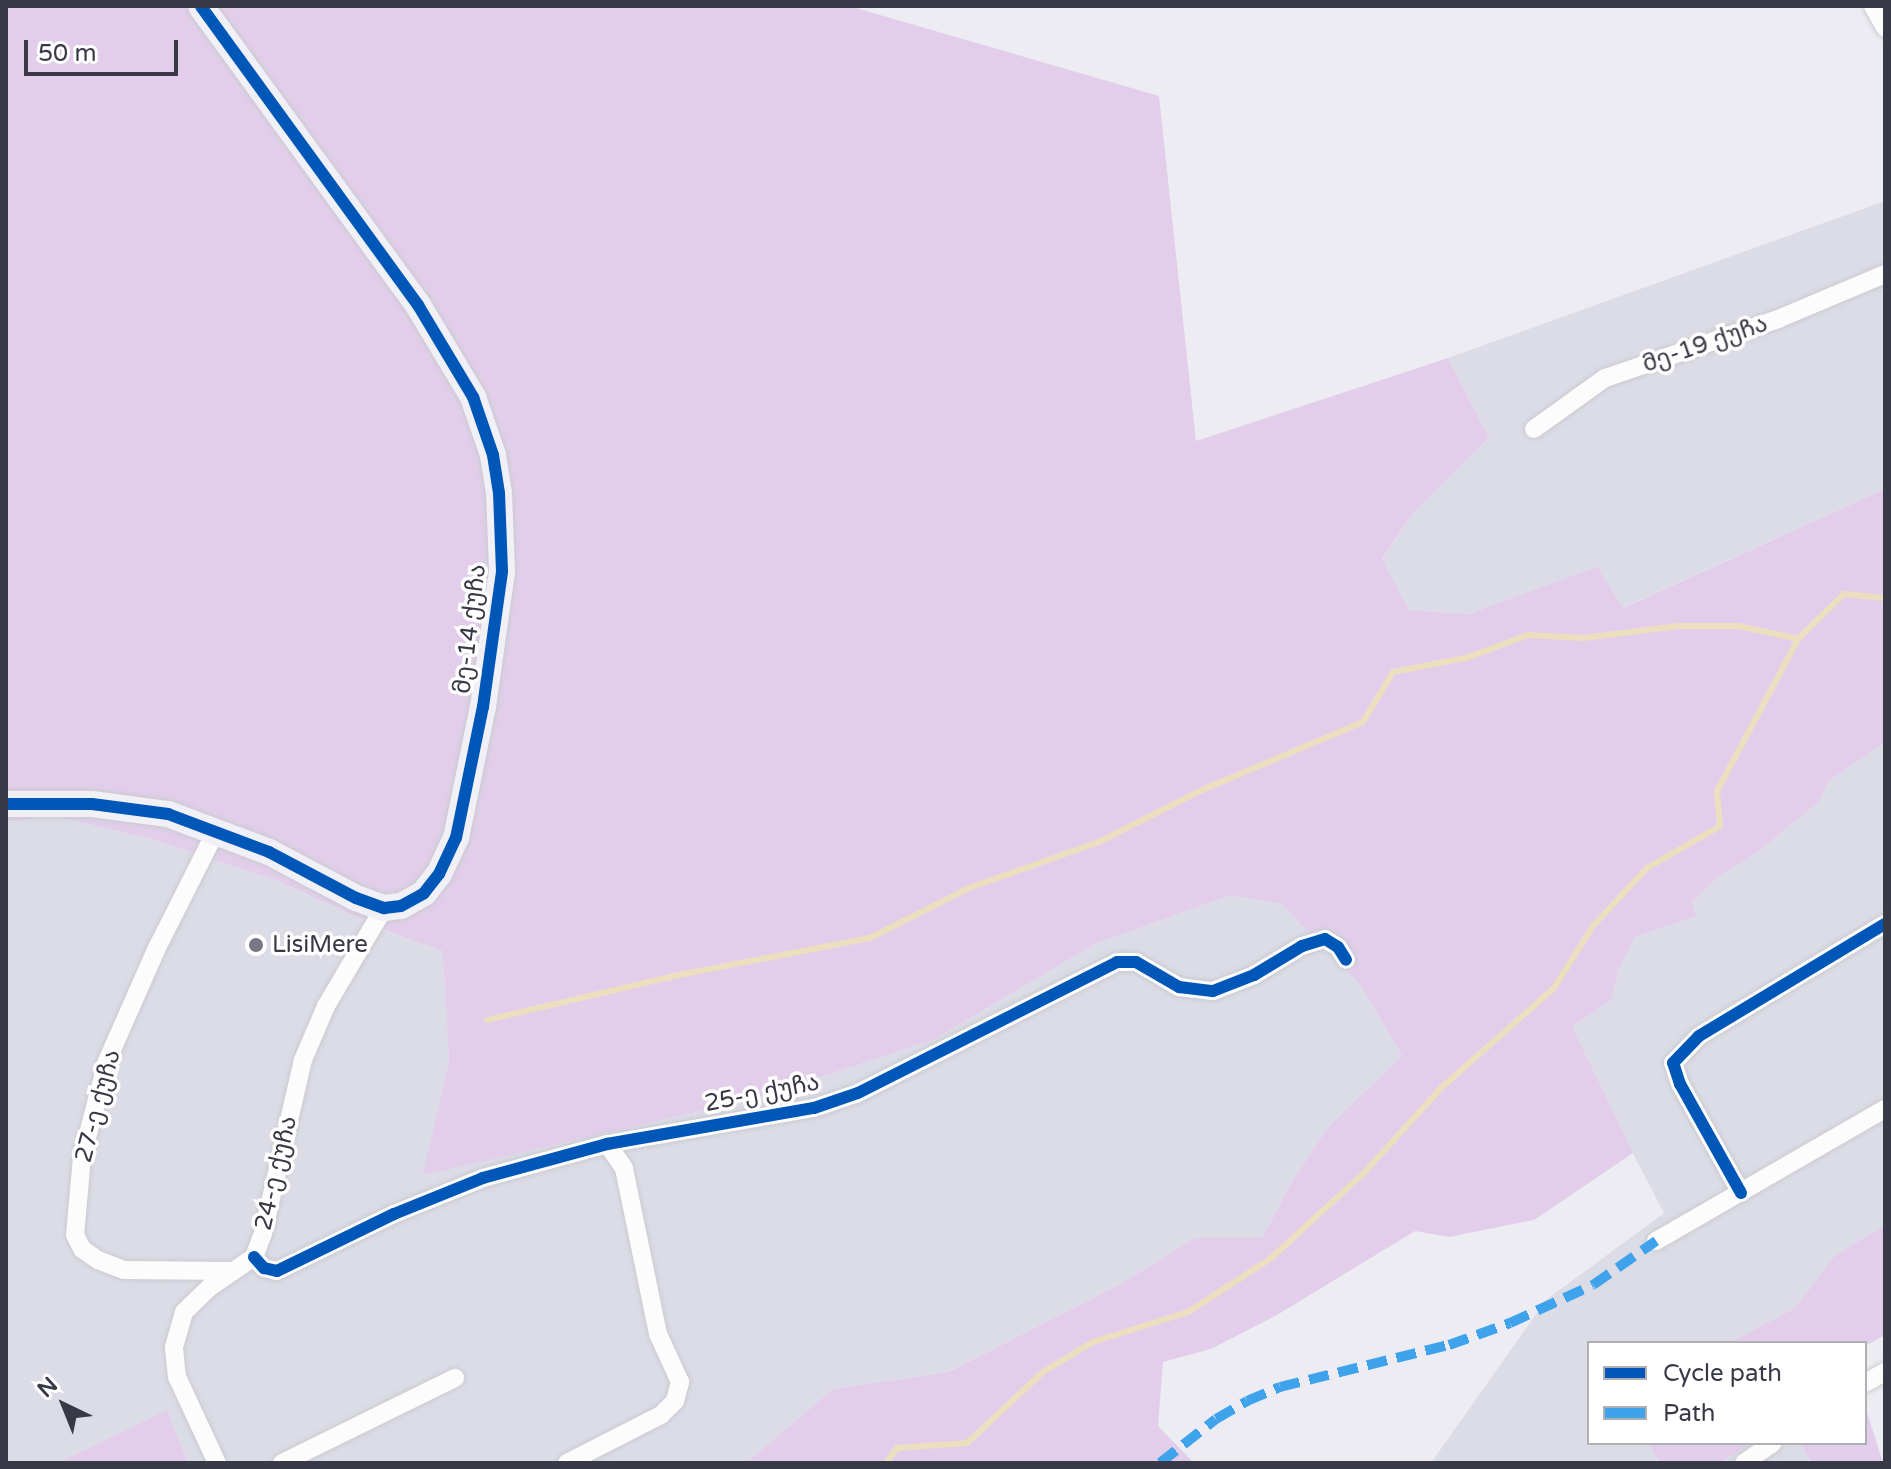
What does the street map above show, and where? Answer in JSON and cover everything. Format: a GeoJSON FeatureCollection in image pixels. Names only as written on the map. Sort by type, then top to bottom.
{"type":"FeatureCollection","features":[{"type":"Feature","properties":{"kind":"street","name":"მე-14 ქუჩა"},"geometry":{"type":"LineString","coordinates":[[201,6],[418,305],[473,397],[493,455],[499,493],[502,571],[483,707],[456,838],[439,874],[424,893],[401,906],[384,908]]}},
{"type":"Feature","properties":{"kind":"street"},"geometry":{"type":"LineString","coordinates":[[1873,6],[1885,28]]}},
{"type":"Feature","properties":{"kind":"street","name":"მე-19 ქუჩა"},"geometry":{"type":"LineString","coordinates":[[1534,429],[1605,378],[1778,319],[1885,274]]}},
{"type":"Feature","properties":{"kind":"street"},"geometry":{"type":"LineString","coordinates":[[6,804],[92,804],[168,814],[269,852],[356,898],[384,908]]}},
{"type":"Feature","properties":{"kind":"street","name":"27-ე ქუჩა"},"geometry":{"type":"LineString","coordinates":[[216,831],[150,963],[107,1061],[82,1157],[75,1235],[82,1249],[90,1255],[124,1270],[230,1271]]}},
{"type":"Feature","properties":{"kind":"street","name":"24-ე ქუჩა"},"geometry":{"type":"LineString","coordinates":[[217,1463],[177,1377],[174,1347],[184,1312],[230,1271],[254,1257],[263,1233],[303,1060],[326,1006],[384,908]]}},
{"type":"Feature","properties":{"kind":"street"},"geometry":{"type":"LineString","coordinates":[[1741,1193],[1680,1084],[1673,1063],[1699,1036],[1885,924]]}},
{"type":"Feature","properties":{"kind":"street","name":"25-ე ქუჩა"},"geometry":{"type":"LineString","coordinates":[[254,1257],[264,1268],[285,1269],[437,1194],[483,1178],[607,1144],[829,1103],[858,1093],[1117,962],[1136,962],[1179,987],[1213,991],[1254,975],[1302,946],[1325,939],[1338,947],[1346,960]]}},
{"type":"Feature","properties":{"kind":"street"},"geometry":{"type":"LineString","coordinates":[[1656,1241],[1885,1109]]}},
{"type":"Feature","properties":{"kind":"street"},"geometry":{"type":"LineString","coordinates":[[567,1463],[661,1415],[675,1401],[680,1382],[658,1334],[624,1168],[607,1144]]}},
{"type":"Feature","properties":{"kind":"street"},"geometry":{"type":"LineString","coordinates":[[1867,1382],[1885,1372]]}},
{"type":"Feature","properties":{"kind":"street"},"geometry":{"type":"LineString","coordinates":[[282,1463],[455,1378]]}},
{"type":"Feature","properties":{"kind":"street"},"geometry":{"type":"LineString","coordinates":[[1744,1463],[1770,1445]]}},
{"type":"Feature","properties":{"kind":"shaded area"},"geometry":{"type":"Polygon","coordinates":[[[6,6],[849,6],[1159,96],[1196,441],[1448,358],[1489,438],[1413,513],[1382,559],[1409,610],[1468,614],[1597,567],[1623,608],[1885,489],[1885,742],[1828,781],[1820,801],[1758,852],[1717,878],[1692,901],[1696,916],[1635,937],[1618,971],[1612,999],[1572,1027],[1633,1153],[1534,1220],[1449,1237],[1415,1231],[1277,1315],[1211,1349],[1163,1362],[1158,1426],[1194,1463],[746,1463],[833,1389],[948,1372],[1122,1283],[1195,1238],[1262,1238],[1293,1180],[1328,1127],[1402,1056],[1361,986],[1281,904],[1231,895],[1095,944],[933,1040],[753,1099],[423,1175],[449,1061],[443,951],[391,933],[278,881],[151,839],[53,816],[6,822],[6,6]]]}},
{"type":"Feature","properties":{"kind":"shaded area"},"geometry":{"type":"Polygon","coordinates":[[[1885,201],[1885,489],[1622,608],[1597,568],[1467,614],[1409,610],[1382,560],[1413,513],[1489,438],[1448,358],[1885,201]]]}},
{"type":"Feature","properties":{"kind":"shaded area"},"geometry":{"type":"Polygon","coordinates":[[[1880,742],[1885,742],[1885,1225],[1834,1256],[1795,1308],[1733,1341],[1587,1341],[1587,1445],[1649,1445],[1660,1463],[1431,1463],[1546,1300],[1664,1213],[1596,1083],[1572,1027],[1612,999],[1618,971],[1635,937],[1695,916],[1692,901],[1717,878],[1758,852],[1820,801],[1828,781],[1880,742]]]}},
{"type":"Feature","properties":{"kind":"shaded area"},"geometry":{"type":"Polygon","coordinates":[[[53,816],[151,839],[278,881],[390,933],[444,951],[449,1061],[424,1174],[753,1099],[933,1040],[1095,944],[1231,895],[1281,904],[1361,986],[1402,1056],[1328,1127],[1293,1180],[1262,1238],[1195,1238],[1122,1283],[947,1372],[833,1389],[746,1463],[188,1463],[167,1411],[58,1463],[6,1463],[6,822],[53,816]]]}},
{"type":"Feature","properties":{"kind":"shaded area"},"geometry":{"type":"Polygon","coordinates":[[[1885,1225],[1885,1335],[1867,1345],[1867,1341],[1733,1341],[1795,1308],[1834,1256],[1885,1225]]]}},
{"type":"Feature","properties":{"kind":"shaded area"},"geometry":{"type":"Polygon","coordinates":[[[167,1410],[188,1463],[58,1463],[167,1410]]]}},
{"type":"Feature","properties":{"kind":"shaded area"},"geometry":{"type":"Polygon","coordinates":[[[1867,1412],[1883,1463],[1812,1463],[1801,1445],[1867,1445],[1867,1412]]]}},
{"type":"Feature","properties":{"kind":"shaded area"},"geometry":{"type":"Polygon","coordinates":[[[1649,1445],[1750,1445],[1719,1463],[1660,1463],[1649,1445]]]}},
{"type":"Feature","properties":{"kind":"shaded area"},"geometry":{"type":"Polygon","coordinates":[[[1750,1445],[1801,1445],[1812,1463],[1719,1463],[1750,1445]]]}},
{"type":"Feature","properties":{"kind":"waterway"},"geometry":{"type":"LineString","coordinates":[[886,1463],[897,1448],[967,1443],[1043,1372],[1093,1342],[1188,1312],[1270,1259],[1364,1173],[1441,1088],[1554,988],[1593,926],[1647,868],[1720,826],[1717,791],[1798,639],[1844,594],[1885,598]]}},
{"type":"Feature","properties":{"kind":"waterway"},"geometry":{"type":"LineString","coordinates":[[487,1020],[679,975],[870,938],[969,888],[1099,842],[1202,790],[1363,722],[1393,672],[1466,658],[1528,635],[1583,638],[1678,626],[1738,626],[1798,639]]}},
{"type":"Feature","properties":{"kind":"marked path"},"geometry":{"type":"LineString","coordinates":[[1160,1463],[1216,1419],[1247,1401],[1280,1387],[1449,1345],[1510,1323],[1593,1285],[1656,1241]]}},
{"type":"Feature","properties":{"kind":"cycle path"},"geometry":{"type":"LineString","coordinates":[[6,804],[92,804],[168,814],[269,852],[356,898],[384,908],[401,906],[424,893],[439,874],[456,838],[483,707],[502,571],[499,493],[493,455],[473,397],[418,305],[201,6]]}},
{"type":"Feature","properties":{"kind":"cycle path"},"geometry":{"type":"LineString","coordinates":[[1741,1193],[1680,1084],[1673,1063],[1699,1036],[1885,924]]}},
{"type":"Feature","properties":{"kind":"cycle path"},"geometry":{"type":"LineString","coordinates":[[254,1257],[264,1268],[277,1271],[394,1214],[483,1178],[607,1144],[814,1108],[858,1093],[1117,962],[1136,962],[1179,987],[1213,991],[1254,975],[1302,946],[1325,939],[1338,947],[1346,960]]}},
{"type":"Feature","properties":{"kind":"place","name":"LisiMere"},"geometry":{"type":"Point","coordinates":[256,945]}}]}
